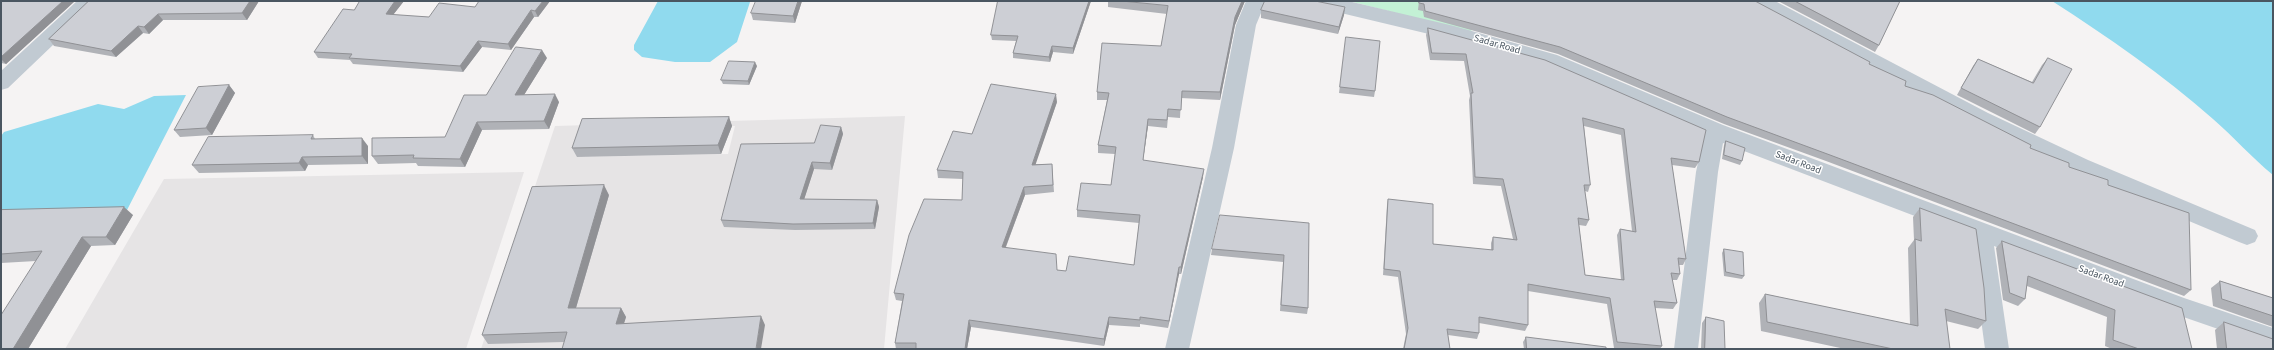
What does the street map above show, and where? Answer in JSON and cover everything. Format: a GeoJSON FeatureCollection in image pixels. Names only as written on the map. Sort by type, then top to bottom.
{"type":"FeatureCollection","features":[{"type":"Feature","properties":{"kind":"street"},"geometry":{"type":"LineString","coordinates":[[1,83],[89,1]]}},
{"type":"Feature","properties":{"kind":"street"},"geometry":{"type":"LineString","coordinates":[[1177,349],[1223,148],[1246,25],[1256,1]]}},
{"type":"Feature","properties":{"kind":"street","name":"Sadar Road"},"geometry":{"type":"LineString","coordinates":[[1320,1],[1454,33],[1550,60],[1715,131],[2177,305],[2273,338]]}},
{"type":"Feature","properties":{"kind":"street"},"geometry":{"type":"LineString","coordinates":[[1758,1],[1981,119],[2080,166],[2248,236]]}},
{"type":"Feature","properties":{"kind":"street"},"geometry":{"type":"LineString","coordinates":[[1686,349],[1705,187],[1715,131]]}},
{"type":"Feature","properties":{"kind":"street"},"geometry":{"type":"LineString","coordinates":[[1981,232],[1997,349]]}},
{"type":"Feature","properties":{"kind":"shaded area"},"geometry":{"type":"Polygon","coordinates":[[[905,116],[884,349],[761,349],[764,330],[570,349],[481,349],[555,126],[905,116]],[[735,126],[587,129],[577,157],[728,154],[735,126]],[[725,205],[720,220],[726,220],[738,206],[725,205]]]}},
{"type":"Feature","properties":{"kind":"shaded area"},"geometry":{"type":"Polygon","coordinates":[[[524,172],[466,349],[65,349],[164,179],[524,172]]]}},
{"type":"Feature","properties":{"kind":"green space"},"geometry":{"type":"Polygon","coordinates":[[[1349,1],[1481,1],[1471,32],[1349,1]]]}},
{"type":"Feature","properties":{"kind":"water"},"geometry":{"type":"Polygon","coordinates":[[[658,1],[750,2],[737,42],[710,62],[675,62],[642,57],[634,50],[634,45],[658,1]]]}},
{"type":"Feature","properties":{"kind":"water"},"geometry":{"type":"Polygon","coordinates":[[[2052,1],[2273,1],[2273,175],[2221,126],[2175,87],[2094,28],[2052,1]]]}},
{"type":"Feature","properties":{"kind":"water"},"geometry":{"type":"Polygon","coordinates":[[[186,95],[127,210],[1,214],[1,136],[4,132],[98,104],[124,109],[154,96],[186,95]]]}},
{"type":"Feature","properties":{"kind":"building"},"geometry":{"type":"Polygon","coordinates":[[[1,1],[63,1],[1,57],[1,1]]]}},
{"type":"Feature","properties":{"kind":"building"},"geometry":{"type":"Polygon","coordinates":[[[89,1],[250,1],[242,13],[158,14],[144,27],[138,26],[111,51],[49,39],[89,1]]]}},
{"type":"Feature","properties":{"kind":"building"},"geometry":{"type":"Polygon","coordinates":[[[360,1],[395,1],[386,14],[429,17],[439,3],[475,7],[479,1],[543,1],[535,11],[531,10],[508,44],[478,41],[460,66],[349,58],[352,54],[314,52],[343,9],[354,10],[360,1]]]}},
{"type":"Feature","properties":{"kind":"building"},"geometry":{"type":"Polygon","coordinates":[[[756,1],[798,1],[793,16],[751,13],[756,1]]]}},
{"type":"Feature","properties":{"kind":"building"},"geometry":{"type":"Polygon","coordinates":[[[998,1],[1089,1],[1073,48],[1052,46],[1049,57],[1013,53],[1018,36],[991,35],[998,1]]]}},
{"type":"Feature","properties":{"kind":"building"},"geometry":{"type":"Polygon","coordinates":[[[1122,1],[1242,1],[1235,17],[1220,92],[1182,91],[1181,110],[1168,109],[1167,120],[1148,119],[1143,160],[1204,169],[1181,267],[1179,267],[1169,321],[1140,317],[1140,320],[1109,317],[1104,339],[969,320],[965,349],[916,349],[916,343],[895,343],[904,294],[894,293],[909,235],[924,199],[962,200],[963,172],[937,170],[953,131],[972,134],[991,84],[1056,94],[1032,165],[1052,164],[1053,185],[1024,187],[1002,247],[1056,254],[1057,270],[1066,271],[1069,256],[1134,265],[1140,215],[1077,210],[1081,183],[1111,185],[1116,147],[1098,145],[1109,93],[1097,92],[1102,43],[1161,46],[1168,6],[1122,1]]]}},
{"type":"Feature","properties":{"kind":"building"},"geometry":{"type":"Polygon","coordinates":[[[1265,1],[1315,1],[1345,7],[1339,27],[1261,10],[1265,1]]]}},
{"type":"Feature","properties":{"kind":"building"},"geometry":{"type":"Polygon","coordinates":[[[1420,1],[1755,1],[1870,62],[1869,64],[1906,81],[1905,86],[1933,95],[2031,145],[2030,148],[2069,163],[2069,167],[2108,180],[2108,185],[2189,213],[2191,290],[1727,117],[1560,47],[1425,11],[1424,4],[1419,3],[1420,1]]]}},
{"type":"Feature","properties":{"kind":"building"},"geometry":{"type":"Polygon","coordinates":[[[1795,1],[1900,1],[1879,45],[1795,1]]]}},
{"type":"Feature","properties":{"kind":"building"},"geometry":{"type":"Polygon","coordinates":[[[1428,28],[1545,60],[1706,130],[1699,162],[1671,158],[1686,259],[1678,258],[1680,274],[1671,273],[1677,303],[1654,301],[1662,346],[1617,342],[1610,298],[1528,284],[1528,325],[1479,317],[1479,333],[1447,329],[1450,349],[1404,349],[1408,328],[1400,271],[1384,269],[1388,199],[1433,204],[1433,244],[1493,250],[1493,237],[1517,240],[1503,179],[1475,177],[1471,93],[1473,93],[1466,54],[1432,53],[1428,28]],[[1583,118],[1590,185],[1584,185],[1589,220],[1578,218],[1585,275],[1624,280],[1620,229],[1636,232],[1624,129],[1583,118]]]}},
{"type":"Feature","properties":{"kind":"building"},"geometry":{"type":"Polygon","coordinates":[[[1346,37],[1380,41],[1375,91],[1340,87],[1346,37]]]}},
{"type":"Feature","properties":{"kind":"building"},"geometry":{"type":"Polygon","coordinates":[[[516,47],[542,50],[515,95],[555,94],[544,121],[477,122],[460,159],[413,158],[414,155],[372,156],[372,138],[445,137],[464,95],[486,95],[516,47]]]}},
{"type":"Feature","properties":{"kind":"building"},"geometry":{"type":"Polygon","coordinates":[[[2048,58],[2072,69],[2040,127],[1961,88],[1978,59],[2033,83],[2048,58]]]}},
{"type":"Feature","properties":{"kind":"building"},"geometry":{"type":"Polygon","coordinates":[[[729,61],[755,62],[748,81],[721,80],[729,61]]]}},
{"type":"Feature","properties":{"kind":"building"},"geometry":{"type":"Polygon","coordinates":[[[229,85],[206,128],[174,130],[198,87],[229,85]]]}},
{"type":"Feature","properties":{"kind":"building"},"geometry":{"type":"Polygon","coordinates":[[[729,117],[718,145],[572,148],[582,119],[729,117]]]}},
{"type":"Feature","properties":{"kind":"building"},"geometry":{"type":"Polygon","coordinates":[[[821,125],[841,127],[830,163],[812,162],[800,199],[877,200],[873,223],[793,224],[721,220],[741,144],[814,143],[821,125]]]}},
{"type":"Feature","properties":{"kind":"building"},"geometry":{"type":"Polygon","coordinates":[[[313,135],[311,139],[362,138],[362,156],[302,157],[299,163],[192,165],[208,137],[313,135]]]}},
{"type":"Feature","properties":{"kind":"building"},"geometry":{"type":"Polygon","coordinates":[[[1726,141],[1745,148],[1742,161],[1724,155],[1726,141]]]}},
{"type":"Feature","properties":{"kind":"building"},"geometry":{"type":"Polygon","coordinates":[[[604,185],[568,308],[621,308],[616,324],[761,316],[756,349],[562,349],[567,332],[482,335],[532,187],[604,185]]]}},
{"type":"Feature","properties":{"kind":"building"},"geometry":{"type":"Polygon","coordinates":[[[124,207],[106,237],[82,237],[13,349],[1,349],[1,315],[42,251],[1,254],[1,210],[124,207]]]}},
{"type":"Feature","properties":{"kind":"building"},"geometry":{"type":"Polygon","coordinates":[[[1920,208],[1976,229],[1984,288],[1986,321],[1945,309],[1950,349],[1893,349],[1767,322],[1765,294],[1918,326],[1915,239],[1921,241],[1920,208]]]}},
{"type":"Feature","properties":{"kind":"building"},"geometry":{"type":"Polygon","coordinates":[[[1220,215],[1309,223],[1308,308],[1281,305],[1284,255],[1212,249],[1220,215]]]}},
{"type":"Feature","properties":{"kind":"building"},"geometry":{"type":"Polygon","coordinates":[[[2002,241],[2182,308],[2192,349],[2139,349],[2113,340],[2115,310],[2028,276],[2025,299],[2010,293],[2002,241]]]}},
{"type":"Feature","properties":{"kind":"building"},"geometry":{"type":"Polygon","coordinates":[[[1724,249],[1743,252],[1744,276],[1726,272],[1724,249]]]}},
{"type":"Feature","properties":{"kind":"building"},"geometry":{"type":"Polygon","coordinates":[[[2220,281],[2273,298],[2273,316],[2222,299],[2220,281]]]}},
{"type":"Feature","properties":{"kind":"building"},"geometry":{"type":"Polygon","coordinates":[[[1706,317],[1724,321],[1725,349],[1705,349],[1706,317]]]}},
{"type":"Feature","properties":{"kind":"building"},"geometry":{"type":"Polygon","coordinates":[[[2224,322],[2273,339],[2273,349],[2227,349],[2224,322]]]}},
{"type":"Feature","properties":{"kind":"building"},"geometry":{"type":"Polygon","coordinates":[[[1526,337],[1606,347],[1606,349],[1527,349],[1526,337]]]}}]}
